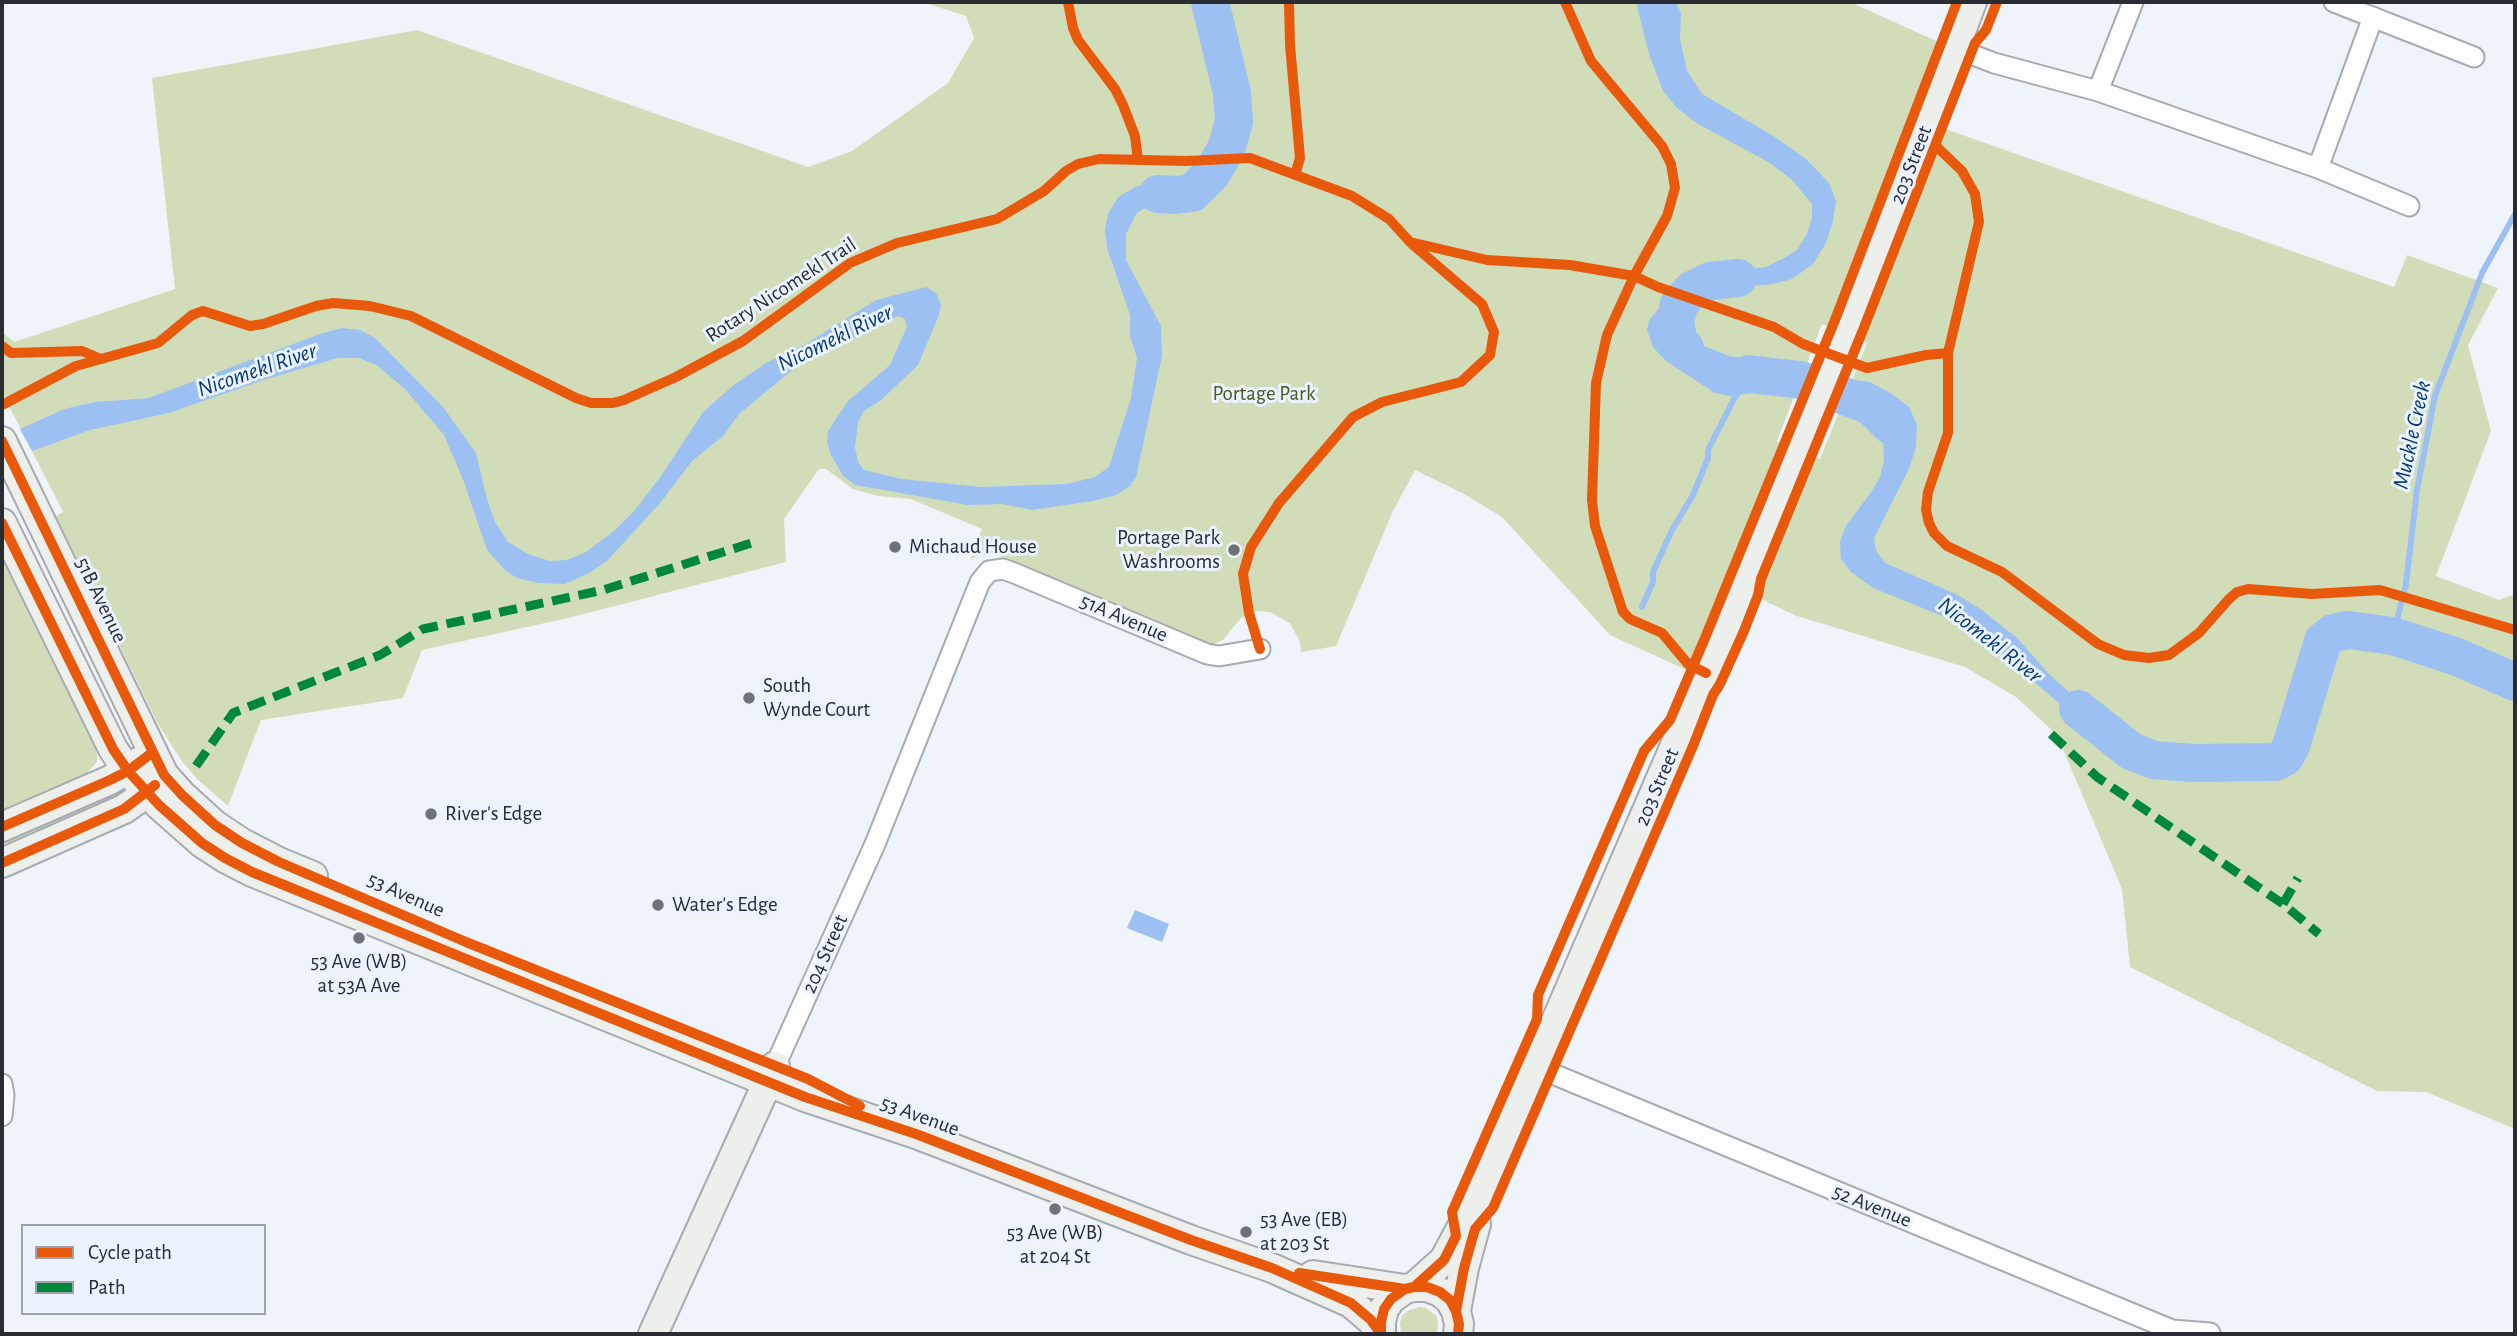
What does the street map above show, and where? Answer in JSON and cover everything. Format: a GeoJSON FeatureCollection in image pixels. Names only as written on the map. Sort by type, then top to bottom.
{"type":"FeatureCollection","features":[{"type":"Feature","properties":{"kind":"street","name":"203 Street"},"geometry":{"type":"LineString","coordinates":[[1381,1334],[1384,1309],[1391,1299],[1410,1288],[1444,1259],[1488,1178],[1696,697],[1798,450],[1846,333],[1972,2]]}},
{"type":"Feature","properties":{"kind":"street"},"geometry":{"type":"LineString","coordinates":[[2098,91],[2133,2]]}},
{"type":"Feature","properties":{"kind":"street"},"geometry":{"type":"LineString","coordinates":[[2334,2],[2474,57]]}},
{"type":"Feature","properties":{"kind":"street"},"geometry":{"type":"LineString","coordinates":[[2318,168],[2374,17]]}},
{"type":"Feature","properties":{"kind":"street"},"geometry":{"type":"LineString","coordinates":[[1955,48],[1994,62],[2098,91],[2318,168],[2409,206]]}},
{"type":"Feature","properties":{"kind":"street","name":"51B Avenue"},"geometry":{"type":"LineString","coordinates":[[2,441],[155,774]]}},
{"type":"Feature","properties":{"kind":"street"},"geometry":{"type":"LineString","coordinates":[[5,529],[110,743],[128,771]]}},
{"type":"Feature","properties":{"kind":"street","name":"51A Avenue"},"geometry":{"type":"LineString","coordinates":[[989,571],[1003,569],[1014,573],[1208,654],[1219,656],[1260,649]]}},
{"type":"Feature","properties":{"kind":"street","name":"204 Street"},"geometry":{"type":"LineString","coordinates":[[653,1334],[875,844],[980,582],[989,571]]}},
{"type":"Feature","properties":{"kind":"street"},"geometry":{"type":"LineString","coordinates":[[2,827],[128,771],[155,774]]}},
{"type":"Feature","properties":{"kind":"street"},"geometry":{"type":"LineString","coordinates":[[2,863],[124,809],[155,774]]}},
{"type":"Feature","properties":{"kind":"street","name":"53 Avenue"},"geometry":{"type":"LineString","coordinates":[[155,774],[202,843],[252,872],[771,1073],[808,1079],[916,1134]]}},
{"type":"Feature","properties":{"kind":"street","name":"52 Avenue"},"geometry":{"type":"LineString","coordinates":[[1536,1067],[2172,1330],[2210,1333]]}},
{"type":"Feature","properties":{"kind":"street","name":"53 Avenue"},"geometry":{"type":"LineString","coordinates":[[771,1073],[806,1097],[916,1134],[1191,1240],[1272,1268],[1351,1303],[1371,1320],[1381,1334]]}},
{"type":"Feature","properties":{"kind":"street"},"geometry":{"type":"LineString","coordinates":[[2,1084],[2,1116]]}},
{"type":"Feature","properties":{"kind":"street","name":"203 Street"},"geometry":{"type":"LineString","coordinates":[[1462,1326],[1464,1268],[1488,1178]]}},
{"type":"Feature","properties":{"kind":"street","name":"53 Avenue"},"geometry":{"type":"LineString","coordinates":[[1272,1268],[1410,1288],[1427,1287],[1450,1300],[1462,1326]]}},
{"type":"Feature","properties":{"kind":"green space","name":"Portage Park"},"geometry":{"type":"Polygon","coordinates":[[[922,2],[1850,2],[1945,45],[1835,329],[1822,324],[1777,441],[1788,447],[1695,674],[1610,635],[1502,517],[1464,494],[1415,470],[1393,511],[1336,646],[1301,652],[1300,642],[1290,623],[1270,612],[1258,611],[1241,618],[1223,640],[1212,645],[993,553],[985,551],[970,560],[982,529],[911,499],[878,496],[853,489],[826,469],[819,469],[784,519],[786,562],[568,618],[422,650],[403,698],[261,720],[228,806],[197,779],[181,760],[157,722],[56,516],[63,512],[2,392],[2,332],[14,342],[175,289],[152,78],[417,30],[808,167],[852,151],[948,83],[974,38],[966,16],[922,2]]]}},
{"type":"Feature","properties":{"kind":"green space"},"geometry":{"type":"Polygon","coordinates":[[[1937,126],[2394,287],[2407,255],[2498,288],[2468,345],[2491,431],[2436,576],[2499,600],[2515,594],[2515,1129],[2426,1092],[2377,1091],[2130,967],[2122,889],[2057,735],[2016,697],[1965,667],[1797,616],[1758,595],[1756,580],[1808,455],[1820,459],[1867,343],[1855,337],[1937,126]]]}},
{"type":"Feature","properties":{"kind":"green space"},"geometry":{"type":"Polygon","coordinates":[[[2,557],[95,744],[97,762],[84,776],[2,816],[2,557]]]}},
{"type":"Feature","properties":{"kind":"green space"},"geometry":{"type":"Polygon","coordinates":[[[84,806],[88,813],[6,848],[3,841],[84,806]]]}},
{"type":"Feature","properties":{"kind":"green space"},"geometry":{"type":"Polygon","coordinates":[[[1420,1307],[1436,1316],[1437,1334],[1401,1334],[1402,1316],[1407,1311],[1420,1307]]]}},
{"type":"Feature","properties":{"kind":"water"},"geometry":{"type":"Polygon","coordinates":[[[1636,2],[1676,2],[1681,13],[1680,38],[1687,71],[1702,94],[1775,137],[1806,159],[1829,183],[1836,201],[1826,243],[1813,264],[1792,279],[1773,284],[1718,289],[1701,295],[1678,288],[1709,273],[1766,267],[1797,250],[1807,234],[1812,218],[1812,204],[1792,180],[1770,163],[1698,124],[1677,108],[1663,91],[1649,54],[1636,2]]]}},
{"type":"Feature","properties":{"kind":"water"},"geometry":{"type":"Polygon","coordinates":[[[1200,179],[1219,186],[1192,206],[1166,204],[1143,209],[1136,214],[1126,234],[1126,260],[1161,326],[1162,356],[1136,477],[1130,486],[1116,495],[1093,501],[1032,510],[1002,504],[968,505],[855,485],[843,476],[831,455],[827,442],[828,431],[848,401],[890,365],[907,327],[905,319],[898,316],[796,367],[739,414],[723,436],[692,461],[661,502],[607,561],[565,584],[538,583],[517,578],[505,570],[487,550],[464,482],[444,435],[405,389],[378,366],[359,358],[338,358],[263,380],[169,413],[90,430],[32,451],[20,429],[64,409],[95,402],[149,398],[320,334],[341,328],[360,330],[375,338],[443,407],[476,453],[495,522],[508,542],[530,555],[550,561],[567,560],[586,552],[614,531],[635,510],[703,412],[735,384],[766,363],[806,344],[876,300],[926,287],[936,293],[941,304],[939,315],[918,365],[880,401],[864,411],[858,423],[855,447],[858,462],[864,470],[902,479],[981,487],[1067,484],[1095,477],[1109,467],[1131,398],[1137,358],[1130,336],[1130,315],[1107,248],[1105,230],[1108,214],[1118,197],[1135,187],[1150,183],[1186,189],[1200,179]]]}},
{"type":"Feature","properties":{"kind":"water"},"geometry":{"type":"Polygon","coordinates":[[[1669,297],[1693,306],[1687,322],[1689,332],[1704,346],[1729,356],[1805,368],[1795,394],[1777,390],[1730,396],[1715,393],[1666,361],[1653,347],[1647,330],[1649,320],[1669,297]]]}},
{"type":"Feature","properties":{"kind":"water"},"geometry":{"type":"Polygon","coordinates":[[[1852,380],[1870,382],[1892,394],[1909,407],[1917,425],[1916,447],[1909,469],[1874,538],[1876,550],[1885,563],[1958,595],[2017,638],[2050,675],[2120,738],[2117,754],[1974,629],[1873,588],[1851,572],[1841,559],[1840,541],[1846,526],[1872,491],[1880,477],[1884,460],[1883,440],[1874,423],[1859,412],[1842,406],[1852,380]]]}},
{"type":"Feature","properties":{"kind":"water"},"geometry":{"type":"Polygon","coordinates":[[[1135,910],[1169,924],[1162,942],[1127,928],[1135,910]]]}},
{"type":"Feature","properties":{"kind":"waterway","name":"Nicomekl River"},"geometry":{"type":"LineString","coordinates":[[1158,194],[1192,193],[1212,173],[1227,147],[1234,121],[1232,93],[1210,2]]}},
{"type":"Feature","properties":{"kind":"waterway","name":"Muckle Creek"},"geometry":{"type":"LineString","coordinates":[[2393,636],[2406,584],[2417,490],[2435,396],[2482,273],[2515,214]]}},
{"type":"Feature","properties":{"kind":"waterway","name":"Nicomekl River"},"geometry":{"type":"LineString","coordinates":[[1685,348],[1679,342],[1675,323],[1679,304],[1692,290],[1710,281],[1738,278]]}},
{"type":"Feature","properties":{"kind":"waterway","name":"Nicomekl River"},"geometry":{"type":"LineString","coordinates":[[1749,374],[1801,380],[1871,406],[1890,425]]}},
{"type":"Feature","properties":{"kind":"waterway"},"geometry":{"type":"LineString","coordinates":[[1642,607],[1653,582],[1653,572],[1672,530],[1693,495],[1708,458],[1708,450],[1740,391]]}},
{"type":"Feature","properties":{"kind":"waterway","name":"Nicomekl River"},"geometry":{"type":"LineString","coordinates":[[2078,709],[2131,751],[2154,760],[2194,763],[2276,762],[2285,757],[2291,746],[2323,641],[2333,633],[2348,630],[2393,636],[2457,657],[2515,682]]}},
{"type":"Feature","properties":{"kind":"marked path"},"geometry":{"type":"LineString","coordinates":[[196,766],[233,713],[380,655],[423,629],[603,590],[758,541]]}},
{"type":"Feature","properties":{"kind":"marked path"},"geometry":{"type":"LineString","coordinates":[[2051,734],[2097,777],[2283,904],[2319,934]]}},
{"type":"Feature","properties":{"kind":"marked path"},"geometry":{"type":"LineString","coordinates":[[2283,904],[2298,878]]}},
{"type":"Feature","properties":{"kind":"cycle path"},"geometry":{"type":"LineString","coordinates":[[1068,2],[1078,40],[1115,89],[1123,105],[1135,136],[1138,160]]}},
{"type":"Feature","properties":{"kind":"cycle path"},"geometry":{"type":"LineString","coordinates":[[1289,2],[1300,158],[1295,175]]}},
{"type":"Feature","properties":{"kind":"cycle path"},"geometry":{"type":"LineString","coordinates":[[1565,2],[1591,61],[1662,146],[1671,164],[1675,188],[1667,216],[1634,276],[1607,335],[1596,383],[1592,500],[1595,526],[1623,612],[1630,619],[1662,633],[1688,664],[1706,673]]}},
{"type":"Feature","properties":{"kind":"cycle path"},"geometry":{"type":"LineString","coordinates":[[1414,1287],[1444,1260],[1456,1236],[1452,1212],[1537,1019],[1538,995],[1644,751],[1670,720],[1705,638],[1835,320],[1957,2]]}},
{"type":"Feature","properties":{"kind":"cycle path"},"geometry":{"type":"LineString","coordinates":[[1456,1311],[1475,1229],[1493,1208],[1713,695],[1744,631],[1758,595],[1761,579],[1863,330],[1975,43],[1986,30],[1997,2]]}},
{"type":"Feature","properties":{"kind":"cycle path"},"geometry":{"type":"LineString","coordinates":[[1936,146],[1962,171],[1975,194],[1979,222],[1948,353],[1948,433],[1928,492],[1926,510],[1934,533],[1947,546],[2002,572],[2098,644],[2124,655],[2149,658],[2169,655],[2199,633],[2237,592],[2248,589],[2312,594],[2380,590],[2515,630]]}},
{"type":"Feature","properties":{"kind":"cycle path","name":"Rotary Nicomekl Trail"},"geometry":{"type":"LineString","coordinates":[[2,405],[76,366],[158,343],[192,315],[203,311],[250,326],[333,303],[370,306],[411,316],[576,398],[591,403],[613,403],[676,377],[743,341],[850,263],[897,243],[997,219],[1044,191],[1066,171],[1078,164],[1099,159],[1186,161],[1250,158],[1352,196],[1389,219],[1410,242],[1487,260],[1570,265],[1634,276],[1658,287],[1774,327],[1803,344],[1867,368],[1948,353]]}},
{"type":"Feature","properties":{"kind":"cycle path"},"geometry":{"type":"LineString","coordinates":[[1260,649],[1249,613],[1243,574],[1251,547],[1279,503],[1353,417],[1382,402],[1461,382],[1490,355],[1494,332],[1482,304],[1412,244]]}},
{"type":"Feature","properties":{"kind":"cycle path"},"geometry":{"type":"LineString","coordinates":[[2,346],[11,353],[82,351],[101,359]]}},
{"type":"Feature","properties":{"kind":"cycle path"},"geometry":{"type":"LineString","coordinates":[[2,441],[164,775],[215,825],[279,862],[466,942],[808,1079],[860,1106]]}},
{"type":"Feature","properties":{"kind":"cycle path"},"geometry":{"type":"LineString","coordinates":[[2,523],[113,749],[128,771],[159,805],[202,843],[225,858],[252,872],[805,1097],[916,1134],[1191,1240],[1272,1268],[1351,1303],[1371,1320],[1381,1334]]}},
{"type":"Feature","properties":{"kind":"cycle path"},"geometry":{"type":"LineString","coordinates":[[2,827],[110,780],[128,771],[153,752]]}},
{"type":"Feature","properties":{"kind":"cycle path"},"geometry":{"type":"LineString","coordinates":[[2,863],[124,809],[155,785]]}},
{"type":"Feature","properties":{"kind":"cycle path"},"geometry":{"type":"LineString","coordinates":[[1299,1273],[1405,1289]]}},
{"type":"Feature","properties":{"kind":"cycle path"},"geometry":{"type":"LineString","coordinates":[[1381,1334],[1384,1309],[1391,1299],[1405,1289],[1414,1287],[1427,1287],[1450,1300],[1456,1311],[1458,1334]]}},
{"type":"Feature","properties":{"kind":"place","name":"Michaud House"},"geometry":{"type":"Point","coordinates":[895,547]}},
{"type":"Feature","properties":{"kind":"place","name":"Portage Park Washrooms"},"geometry":{"type":"Point","coordinates":[1234,550]}},
{"type":"Feature","properties":{"kind":"place","name":"South Wynde Court"},"geometry":{"type":"Point","coordinates":[749,698]}},
{"type":"Feature","properties":{"kind":"place","name":"River's Edge"},"geometry":{"type":"Point","coordinates":[431,814]}},
{"type":"Feature","properties":{"kind":"place","name":"Water's Edge"},"geometry":{"type":"Point","coordinates":[658,905]}},
{"type":"Feature","properties":{"kind":"place","name":"53 Ave (WB) at 53A Ave"},"geometry":{"type":"Point","coordinates":[359,938]}},
{"type":"Feature","properties":{"kind":"place","name":"53 Ave (WB) at 204 St"},"geometry":{"type":"Point","coordinates":[1055,1209]}},
{"type":"Feature","properties":{"kind":"place","name":"53 Ave (EB) at 203 St"},"geometry":{"type":"Point","coordinates":[1246,1232]}}]}
